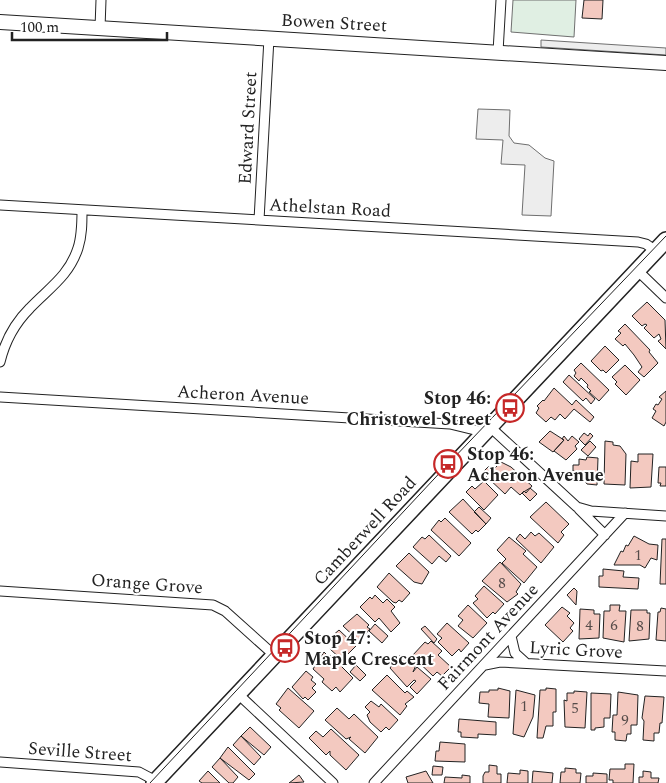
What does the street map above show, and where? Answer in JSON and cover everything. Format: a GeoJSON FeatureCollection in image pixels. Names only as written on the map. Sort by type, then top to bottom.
{"type":"FeatureCollection","features":[{"type":"Feature","properties":{"kind":"main road","name":"Camberwell Road"},"geometry":{"type":"LineString","coordinates":[[155,782],[661,245]]}},
{"type":"Feature","properties":{"kind":"street"},"geometry":{"type":"LineString","coordinates":[[100,28],[102,0]]}},
{"type":"Feature","properties":{"kind":"street"},"geometry":{"type":"LineString","coordinates":[[498,52],[501,0]]}},
{"type":"Feature","properties":{"kind":"street","name":"Bowen Street"},"geometry":{"type":"LineString","coordinates":[[0,22],[666,62]]}},
{"type":"Feature","properties":{"kind":"street","name":"Edward Street"},"geometry":{"type":"LineString","coordinates":[[259,220],[269,38]]}},
{"type":"Feature","properties":{"kind":"street","name":"Athelstan Road"},"geometry":{"type":"LineString","coordinates":[[0,205],[638,242],[661,245]]}},
{"type":"Feature","properties":{"kind":"street"},"geometry":{"type":"LineString","coordinates":[[0,362],[14,328],[30,308],[56,284],[74,258],[80,241],[82,210]]}},
{"type":"Feature","properties":{"kind":"street"},"geometry":{"type":"LineString","coordinates":[[637,270],[666,298]]}},
{"type":"Feature","properties":{"kind":"street","name":"Acheron Avenue"},"geometry":{"type":"LineString","coordinates":[[0,397],[450,424],[486,429]]}},
{"type":"Feature","properties":{"kind":"street"},"geometry":{"type":"LineString","coordinates":[[486,429],[576,507],[605,535]]}},
{"type":"Feature","properties":{"kind":"street"},"geometry":{"type":"LineString","coordinates":[[576,507],[587,511],[666,516]]}},
{"type":"Feature","properties":{"kind":"street","name":"Fairmont Avenue"},"geometry":{"type":"LineString","coordinates":[[374,783],[625,513]]}},
{"type":"Feature","properties":{"kind":"street","name":"Orange Grove"},"geometry":{"type":"LineString","coordinates":[[0,591],[213,605],[225,611],[274,654]]}},
{"type":"Feature","properties":{"kind":"street"},"geometry":{"type":"LineString","coordinates":[[511,636],[515,653],[529,664]]}},
{"type":"Feature","properties":{"kind":"street","name":"Lyric Grove"},"geometry":{"type":"LineString","coordinates":[[484,665],[495,662],[666,671]]}},
{"type":"Feature","properties":{"kind":"street"},"geometry":{"type":"LineString","coordinates":[[237,693],[333,783]]}},
{"type":"Feature","properties":{"kind":"street","name":"Seville Street"},"geometry":{"type":"LineString","coordinates":[[0,762],[139,772],[155,782]]}},
{"type":"Feature","properties":{"kind":"green space"},"geometry":{"type":"Polygon","coordinates":[[[513,0],[576,0],[574,37],[511,32],[513,0]]]}},
{"type":"Feature","properties":{"kind":"shaded area"},"geometry":{"type":"Polygon","coordinates":[[[541,40],[666,48],[666,55],[541,47],[541,40]]]}},
{"type":"Feature","properties":{"kind":"shaded area"},"geometry":{"type":"Polygon","coordinates":[[[478,109],[510,110],[509,136],[514,143],[529,145],[545,158],[554,161],[551,216],[522,215],[525,165],[501,164],[503,140],[476,139],[478,109]]]}},
{"type":"Feature","properties":{"kind":"building"},"geometry":{"type":"Polygon","coordinates":[[[584,0],[603,0],[602,19],[582,18],[584,0]]]}},
{"type":"Feature","properties":{"kind":"building"},"geometry":{"type":"Polygon","coordinates":[[[647,302],[665,320],[666,349],[658,341],[661,339],[659,334],[654,338],[644,328],[647,325],[642,326],[632,316],[647,302]]]}},
{"type":"Feature","properties":{"kind":"building"},"geometry":{"type":"Polygon","coordinates":[[[625,324],[650,350],[649,352],[658,363],[644,377],[638,372],[642,367],[634,355],[625,344],[623,346],[615,339],[621,333],[618,331],[625,324]]]}},
{"type":"Feature","properties":{"kind":"building"},"geometry":{"type":"Polygon","coordinates":[[[605,346],[619,360],[606,373],[603,370],[601,371],[591,361],[605,346]]]}},
{"type":"Feature","properties":{"kind":"building"},"geometry":{"type":"Polygon","coordinates":[[[581,363],[609,390],[599,401],[589,392],[591,391],[587,387],[588,385],[581,378],[579,381],[574,376],[576,373],[574,370],[581,363]]]}},
{"type":"Feature","properties":{"kind":"building"},"geometry":{"type":"Polygon","coordinates":[[[625,365],[640,380],[626,395],[615,384],[617,382],[612,377],[625,365]]]}},
{"type":"Feature","properties":{"kind":"building"},"geometry":{"type":"Polygon","coordinates":[[[569,375],[595,399],[591,404],[586,398],[583,401],[563,382],[569,375]]]}},
{"type":"Feature","properties":{"kind":"building"},"geometry":{"type":"Polygon","coordinates":[[[554,388],[572,405],[576,400],[594,417],[590,422],[574,409],[565,419],[560,414],[555,420],[551,417],[546,422],[536,413],[539,408],[537,406],[544,401],[554,388]]]}},
{"type":"Feature","properties":{"kind":"building"},"geometry":{"type":"Polygon","coordinates":[[[666,391],[666,422],[664,426],[652,418],[656,411],[653,409],[662,399],[659,397],[666,391]]]}},
{"type":"Feature","properties":{"kind":"building"},"geometry":{"type":"Polygon","coordinates":[[[550,431],[564,440],[553,452],[539,442],[550,431]]]}},
{"type":"Feature","properties":{"kind":"building"},"geometry":{"type":"Polygon","coordinates":[[[584,433],[588,436],[590,433],[593,436],[585,445],[579,439],[584,433]]]}},
{"type":"Feature","properties":{"kind":"building"},"geometry":{"type":"Polygon","coordinates":[[[564,436],[568,441],[572,436],[579,442],[575,446],[577,449],[566,460],[554,451],[564,440],[562,439],[564,436]]]}},
{"type":"Feature","properties":{"kind":"building"},"geometry":{"type":"Polygon","coordinates":[[[590,441],[596,447],[588,456],[581,450],[590,441]]]}},
{"type":"Feature","properties":{"kind":"building"},"geometry":{"type":"Polygon","coordinates":[[[605,441],[613,442],[613,445],[620,446],[626,454],[625,485],[604,484],[605,441]]]}},
{"type":"Feature","properties":{"kind":"building"},"geometry":{"type":"Polygon","coordinates":[[[638,454],[653,454],[651,487],[630,488],[631,461],[638,462],[638,454]]]}},
{"type":"Feature","properties":{"kind":"building"},"geometry":{"type":"Polygon","coordinates":[[[587,457],[598,458],[597,485],[587,484],[582,477],[578,477],[578,472],[573,471],[573,465],[579,465],[579,459],[586,460],[587,457]]]}},
{"type":"Feature","properties":{"kind":"building"},"geometry":{"type":"Polygon","coordinates":[[[501,462],[511,467],[532,486],[526,493],[524,491],[520,495],[511,487],[505,494],[487,477],[484,471],[489,466],[493,470],[501,462]]]}},
{"type":"Feature","properties":{"kind":"building"},"geometry":{"type":"Polygon","coordinates":[[[659,467],[666,467],[666,486],[660,486],[661,483],[658,483],[659,467]]]}},
{"type":"Feature","properties":{"kind":"building"},"geometry":{"type":"Polygon","coordinates":[[[484,481],[498,495],[484,510],[466,492],[472,486],[475,489],[484,481]]]}},
{"type":"Feature","properties":{"kind":"building"},"geometry":{"type":"Polygon","coordinates":[[[530,488],[537,494],[530,501],[522,493],[530,488]]]}},
{"type":"Feature","properties":{"kind":"building"},"geometry":{"type":"Polygon","coordinates":[[[463,499],[486,524],[478,532],[476,530],[472,534],[449,512],[463,499]]]}},
{"type":"Feature","properties":{"kind":"building"},"geometry":{"type":"Polygon","coordinates":[[[546,502],[569,524],[561,532],[564,535],[558,543],[530,517],[546,502]]]}},
{"type":"Feature","properties":{"kind":"building"},"geometry":{"type":"Polygon","coordinates":[[[479,507],[491,518],[486,524],[474,512],[479,507]]]}},
{"type":"Feature","properties":{"kind":"building"},"geometry":{"type":"Polygon","coordinates":[[[445,518],[471,543],[459,556],[431,530],[439,520],[441,522],[445,518]]]}},
{"type":"Feature","properties":{"kind":"building"},"geometry":{"type":"Polygon","coordinates":[[[531,532],[535,536],[539,533],[554,547],[541,563],[516,539],[520,534],[525,539],[531,532]]]}},
{"type":"Feature","properties":{"kind":"building"},"geometry":{"type":"Polygon","coordinates":[[[429,535],[451,556],[446,562],[439,556],[432,564],[413,547],[422,537],[425,539],[429,535]]]}},
{"type":"Feature","properties":{"kind":"building"},"geometry":{"type":"Polygon","coordinates":[[[634,536],[649,544],[658,545],[657,560],[651,558],[645,568],[640,565],[614,565],[621,551],[623,552],[634,536]]]}},
{"type":"Feature","properties":{"kind":"building"},"geometry":{"type":"Polygon","coordinates":[[[509,537],[526,551],[523,554],[537,567],[524,583],[502,563],[506,559],[497,550],[509,537]]]}},
{"type":"Feature","properties":{"kind":"building"},"geometry":{"type":"Polygon","coordinates":[[[662,539],[666,539],[666,584],[660,584],[662,539]]]}},
{"type":"Feature","properties":{"kind":"building"},"geometry":{"type":"Polygon","coordinates":[[[409,553],[429,572],[422,584],[414,582],[396,566],[409,553]]]}},
{"type":"Feature","properties":{"kind":"building"},"geometry":{"type":"Polygon","coordinates":[[[500,562],[521,584],[516,592],[518,594],[507,602],[482,581],[500,562]]]}},
{"type":"Feature","properties":{"kind":"building"},"geometry":{"type":"Polygon","coordinates":[[[603,569],[624,571],[623,577],[639,578],[638,589],[599,587],[599,576],[603,576],[603,569]]]}},
{"type":"Feature","properties":{"kind":"building"},"geometry":{"type":"Polygon","coordinates":[[[389,573],[410,593],[402,602],[399,600],[396,603],[393,602],[377,587],[389,573]]]}},
{"type":"Feature","properties":{"kind":"building"},"geometry":{"type":"Polygon","coordinates":[[[484,586],[504,604],[495,614],[493,612],[487,618],[473,603],[478,599],[475,596],[484,586]]]}},
{"type":"Feature","properties":{"kind":"building"},"geometry":{"type":"Polygon","coordinates":[[[574,588],[577,591],[576,605],[567,595],[574,588]]]}},
{"type":"Feature","properties":{"kind":"building"},"geometry":{"type":"Polygon","coordinates":[[[375,595],[383,603],[387,599],[395,607],[391,611],[400,623],[391,632],[379,618],[375,622],[360,607],[370,597],[372,599],[375,595]]]}},
{"type":"Feature","properties":{"kind":"building"},"geometry":{"type":"Polygon","coordinates":[[[468,605],[487,623],[473,638],[458,626],[463,620],[458,616],[468,605]]]}},
{"type":"Feature","properties":{"kind":"building"},"geometry":{"type":"Polygon","coordinates":[[[610,605],[620,605],[619,611],[626,611],[624,642],[603,638],[604,611],[610,611],[610,605]]]}},
{"type":"Feature","properties":{"kind":"building"},"geometry":{"type":"Polygon","coordinates":[[[562,607],[570,613],[567,616],[574,623],[570,628],[573,631],[563,642],[545,625],[562,607]]]}},
{"type":"Feature","properties":{"kind":"building"},"geometry":{"type":"Polygon","coordinates":[[[661,608],[666,609],[666,641],[656,640],[658,612],[660,612],[661,608]]]}},
{"type":"Feature","properties":{"kind":"building"},"geometry":{"type":"Polygon","coordinates":[[[580,609],[594,610],[594,614],[600,614],[599,638],[579,639],[580,609]]]}},
{"type":"Feature","properties":{"kind":"building"},"geometry":{"type":"Polygon","coordinates":[[[631,610],[647,610],[647,613],[650,613],[649,639],[629,641],[631,610]]]}},
{"type":"Feature","properties":{"kind":"building"},"geometry":{"type":"Polygon","coordinates":[[[357,614],[369,625],[367,627],[370,629],[359,641],[343,626],[357,614]]]}},
{"type":"Feature","properties":{"kind":"building"},"geometry":{"type":"Polygon","coordinates":[[[447,623],[469,643],[461,652],[459,649],[452,656],[438,642],[442,638],[437,634],[447,623]]]}},
{"type":"Feature","properties":{"kind":"building"},"geometry":{"type":"Polygon","coordinates":[[[375,624],[388,636],[382,643],[369,631],[375,624]]]}},
{"type":"Feature","properties":{"kind":"building"},"geometry":{"type":"Polygon","coordinates":[[[425,626],[437,639],[434,643],[421,629],[425,626]]]}},
{"type":"Feature","properties":{"kind":"building"},"geometry":{"type":"Polygon","coordinates":[[[339,630],[356,646],[342,660],[330,649],[336,642],[331,637],[339,630]]]}},
{"type":"Feature","properties":{"kind":"building"},"geometry":{"type":"Polygon","coordinates":[[[431,641],[442,651],[438,655],[451,667],[442,676],[437,672],[433,676],[412,656],[425,642],[428,644],[431,641]]]}},
{"type":"Feature","properties":{"kind":"building"},"geometry":{"type":"Polygon","coordinates":[[[324,652],[329,657],[330,655],[353,678],[340,692],[336,687],[332,691],[322,682],[324,679],[313,669],[324,652]]]}},
{"type":"Feature","properties":{"kind":"building"},"geometry":{"type":"Polygon","coordinates":[[[400,655],[407,662],[409,659],[416,665],[413,672],[417,667],[431,679],[417,694],[410,687],[416,681],[414,680],[407,687],[390,668],[400,655]]]}},
{"type":"Feature","properties":{"kind":"building"},"geometry":{"type":"Polygon","coordinates":[[[356,665],[366,675],[360,681],[350,672],[356,665]]]}},
{"type":"Feature","properties":{"kind":"building"},"geometry":{"type":"Polygon","coordinates":[[[306,671],[313,677],[311,680],[316,684],[312,688],[316,692],[308,700],[305,697],[303,699],[292,687],[306,671]]]}},
{"type":"Feature","properties":{"kind":"building"},"geometry":{"type":"Polygon","coordinates":[[[387,675],[405,693],[407,691],[414,697],[405,704],[407,706],[400,715],[372,690],[387,675]]]}},
{"type":"Feature","properties":{"kind":"building"},"geometry":{"type":"Polygon","coordinates":[[[288,688],[314,711],[299,728],[279,710],[281,708],[276,704],[288,688]]]}},
{"type":"Feature","properties":{"kind":"building"},"geometry":{"type":"Polygon","coordinates":[[[498,688],[510,691],[509,718],[488,717],[489,704],[479,703],[480,692],[498,690],[498,688]]]}},
{"type":"Feature","properties":{"kind":"building"},"geometry":{"type":"Polygon","coordinates":[[[546,688],[556,689],[556,712],[553,712],[553,726],[546,726],[543,738],[537,738],[540,690],[546,690],[546,688]]]}},
{"type":"Feature","properties":{"kind":"building"},"geometry":{"type":"Polygon","coordinates":[[[516,690],[535,695],[533,717],[524,737],[513,734],[516,690]]]}},
{"type":"Feature","properties":{"kind":"building"},"geometry":{"type":"Polygon","coordinates":[[[574,691],[587,692],[585,728],[565,727],[564,700],[567,701],[567,693],[574,693],[574,691]]]}},
{"type":"Feature","properties":{"kind":"building"},"geometry":{"type":"Polygon","coordinates":[[[618,692],[638,695],[637,725],[631,725],[631,734],[627,734],[626,741],[615,740],[615,732],[612,732],[613,715],[617,715],[618,692]]]}},
{"type":"Feature","properties":{"kind":"building"},"geometry":{"type":"Polygon","coordinates":[[[591,693],[611,694],[610,718],[604,718],[604,727],[595,728],[595,730],[591,730],[591,693]]]}},
{"type":"Feature","properties":{"kind":"building"},"geometry":{"type":"Polygon","coordinates":[[[645,696],[664,697],[662,723],[660,723],[659,733],[654,733],[654,741],[643,740],[644,721],[642,718],[645,696]]]}},
{"type":"Feature","properties":{"kind":"building"},"geometry":{"type":"Polygon","coordinates":[[[371,701],[379,707],[381,704],[398,720],[389,730],[386,727],[381,732],[370,722],[367,715],[370,712],[365,707],[371,701]]]}},
{"type":"Feature","properties":{"kind":"building"},"geometry":{"type":"Polygon","coordinates":[[[337,708],[349,719],[354,714],[378,737],[365,753],[349,739],[351,737],[346,739],[325,720],[337,708]]]}},
{"type":"Feature","properties":{"kind":"building"},"geometry":{"type":"Polygon","coordinates":[[[459,719],[496,722],[496,735],[478,734],[478,738],[461,737],[461,732],[458,732],[459,719]]]}},
{"type":"Feature","properties":{"kind":"building"},"geometry":{"type":"Polygon","coordinates":[[[250,727],[271,747],[264,755],[241,736],[250,727]]]}},
{"type":"Feature","properties":{"kind":"building"},"geometry":{"type":"Polygon","coordinates":[[[331,729],[359,755],[346,770],[330,755],[330,751],[326,755],[309,738],[316,731],[323,737],[331,729]]]}},
{"type":"Feature","properties":{"kind":"building"},"geometry":{"type":"Polygon","coordinates":[[[241,736],[261,757],[254,765],[233,745],[241,736]]]}},
{"type":"Feature","properties":{"kind":"building"},"geometry":{"type":"Polygon","coordinates":[[[440,742],[465,744],[465,762],[435,761],[436,751],[439,751],[440,742]]]}},
{"type":"Feature","properties":{"kind":"building"},"geometry":{"type":"Polygon","coordinates":[[[228,747],[255,774],[249,780],[220,758],[228,747]]]}},
{"type":"Feature","properties":{"kind":"building"},"geometry":{"type":"Polygon","coordinates":[[[220,758],[238,777],[233,783],[229,783],[212,767],[220,758]]]}},
{"type":"Feature","properties":{"kind":"building"},"geometry":{"type":"Polygon","coordinates":[[[625,764],[634,764],[633,783],[613,783],[613,780],[609,780],[610,769],[625,769],[625,764]]]}},
{"type":"Feature","properties":{"kind":"building"},"geometry":{"type":"Polygon","coordinates":[[[489,765],[497,766],[497,774],[501,774],[501,783],[483,783],[485,772],[489,772],[489,765]]]}},
{"type":"Feature","properties":{"kind":"building"},"geometry":{"type":"Polygon","coordinates":[[[433,766],[443,767],[442,775],[432,775],[433,766]]]}},
{"type":"Feature","properties":{"kind":"building"},"geometry":{"type":"Polygon","coordinates":[[[565,768],[576,769],[576,773],[581,773],[580,783],[560,783],[561,772],[565,772],[565,768]]]}},
{"type":"Feature","properties":{"kind":"building"},"geometry":{"type":"Polygon","coordinates":[[[520,770],[528,771],[528,783],[507,783],[508,773],[520,774],[520,770]]]}},
{"type":"Feature","properties":{"kind":"building"},"geometry":{"type":"Polygon","coordinates":[[[208,771],[220,783],[202,783],[199,781],[208,771]]]}},
{"type":"Feature","properties":{"kind":"building"},"geometry":{"type":"Polygon","coordinates":[[[426,771],[433,783],[408,783],[406,777],[426,771]]]}},
{"type":"Feature","properties":{"kind":"building"},"geometry":{"type":"Polygon","coordinates":[[[533,771],[553,773],[552,783],[532,783],[533,771]]]}},
{"type":"Feature","properties":{"kind":"building"},"geometry":{"type":"Polygon","coordinates":[[[643,771],[651,772],[651,778],[659,778],[658,783],[639,783],[639,777],[643,777],[643,771]]]}},
{"type":"Feature","properties":{"kind":"building"},"geometry":{"type":"Polygon","coordinates":[[[593,773],[607,774],[607,783],[586,783],[586,776],[593,776],[593,773]]]}},
{"type":"Feature","properties":{"kind":"building"},"geometry":{"type":"Polygon","coordinates":[[[299,775],[304,782],[289,783],[293,780],[299,775]]]}},
{"type":"Feature","properties":{"kind":"building"},"geometry":{"type":"Polygon","coordinates":[[[462,775],[470,776],[470,783],[444,783],[445,777],[462,778],[462,775]]]}},
{"type":"Feature","properties":{"kind":"tram line"},"geometry":{"type":"LineString","coordinates":[[150,783],[448,464],[666,236]]}},
{"type":"Feature","properties":{"kind":"place","name":"Stop 46: Christowel Street"},"geometry":{"type":"Point","coordinates":[510,408]}},
{"type":"Feature","properties":{"kind":"place","name":"Stop 46: Acheron Avenue"},"geometry":{"type":"Point","coordinates":[448,464]}},
{"type":"Feature","properties":{"kind":"place","name":"Stop 47: Maple Crescent"},"geometry":{"type":"Point","coordinates":[285,648]}}]}
